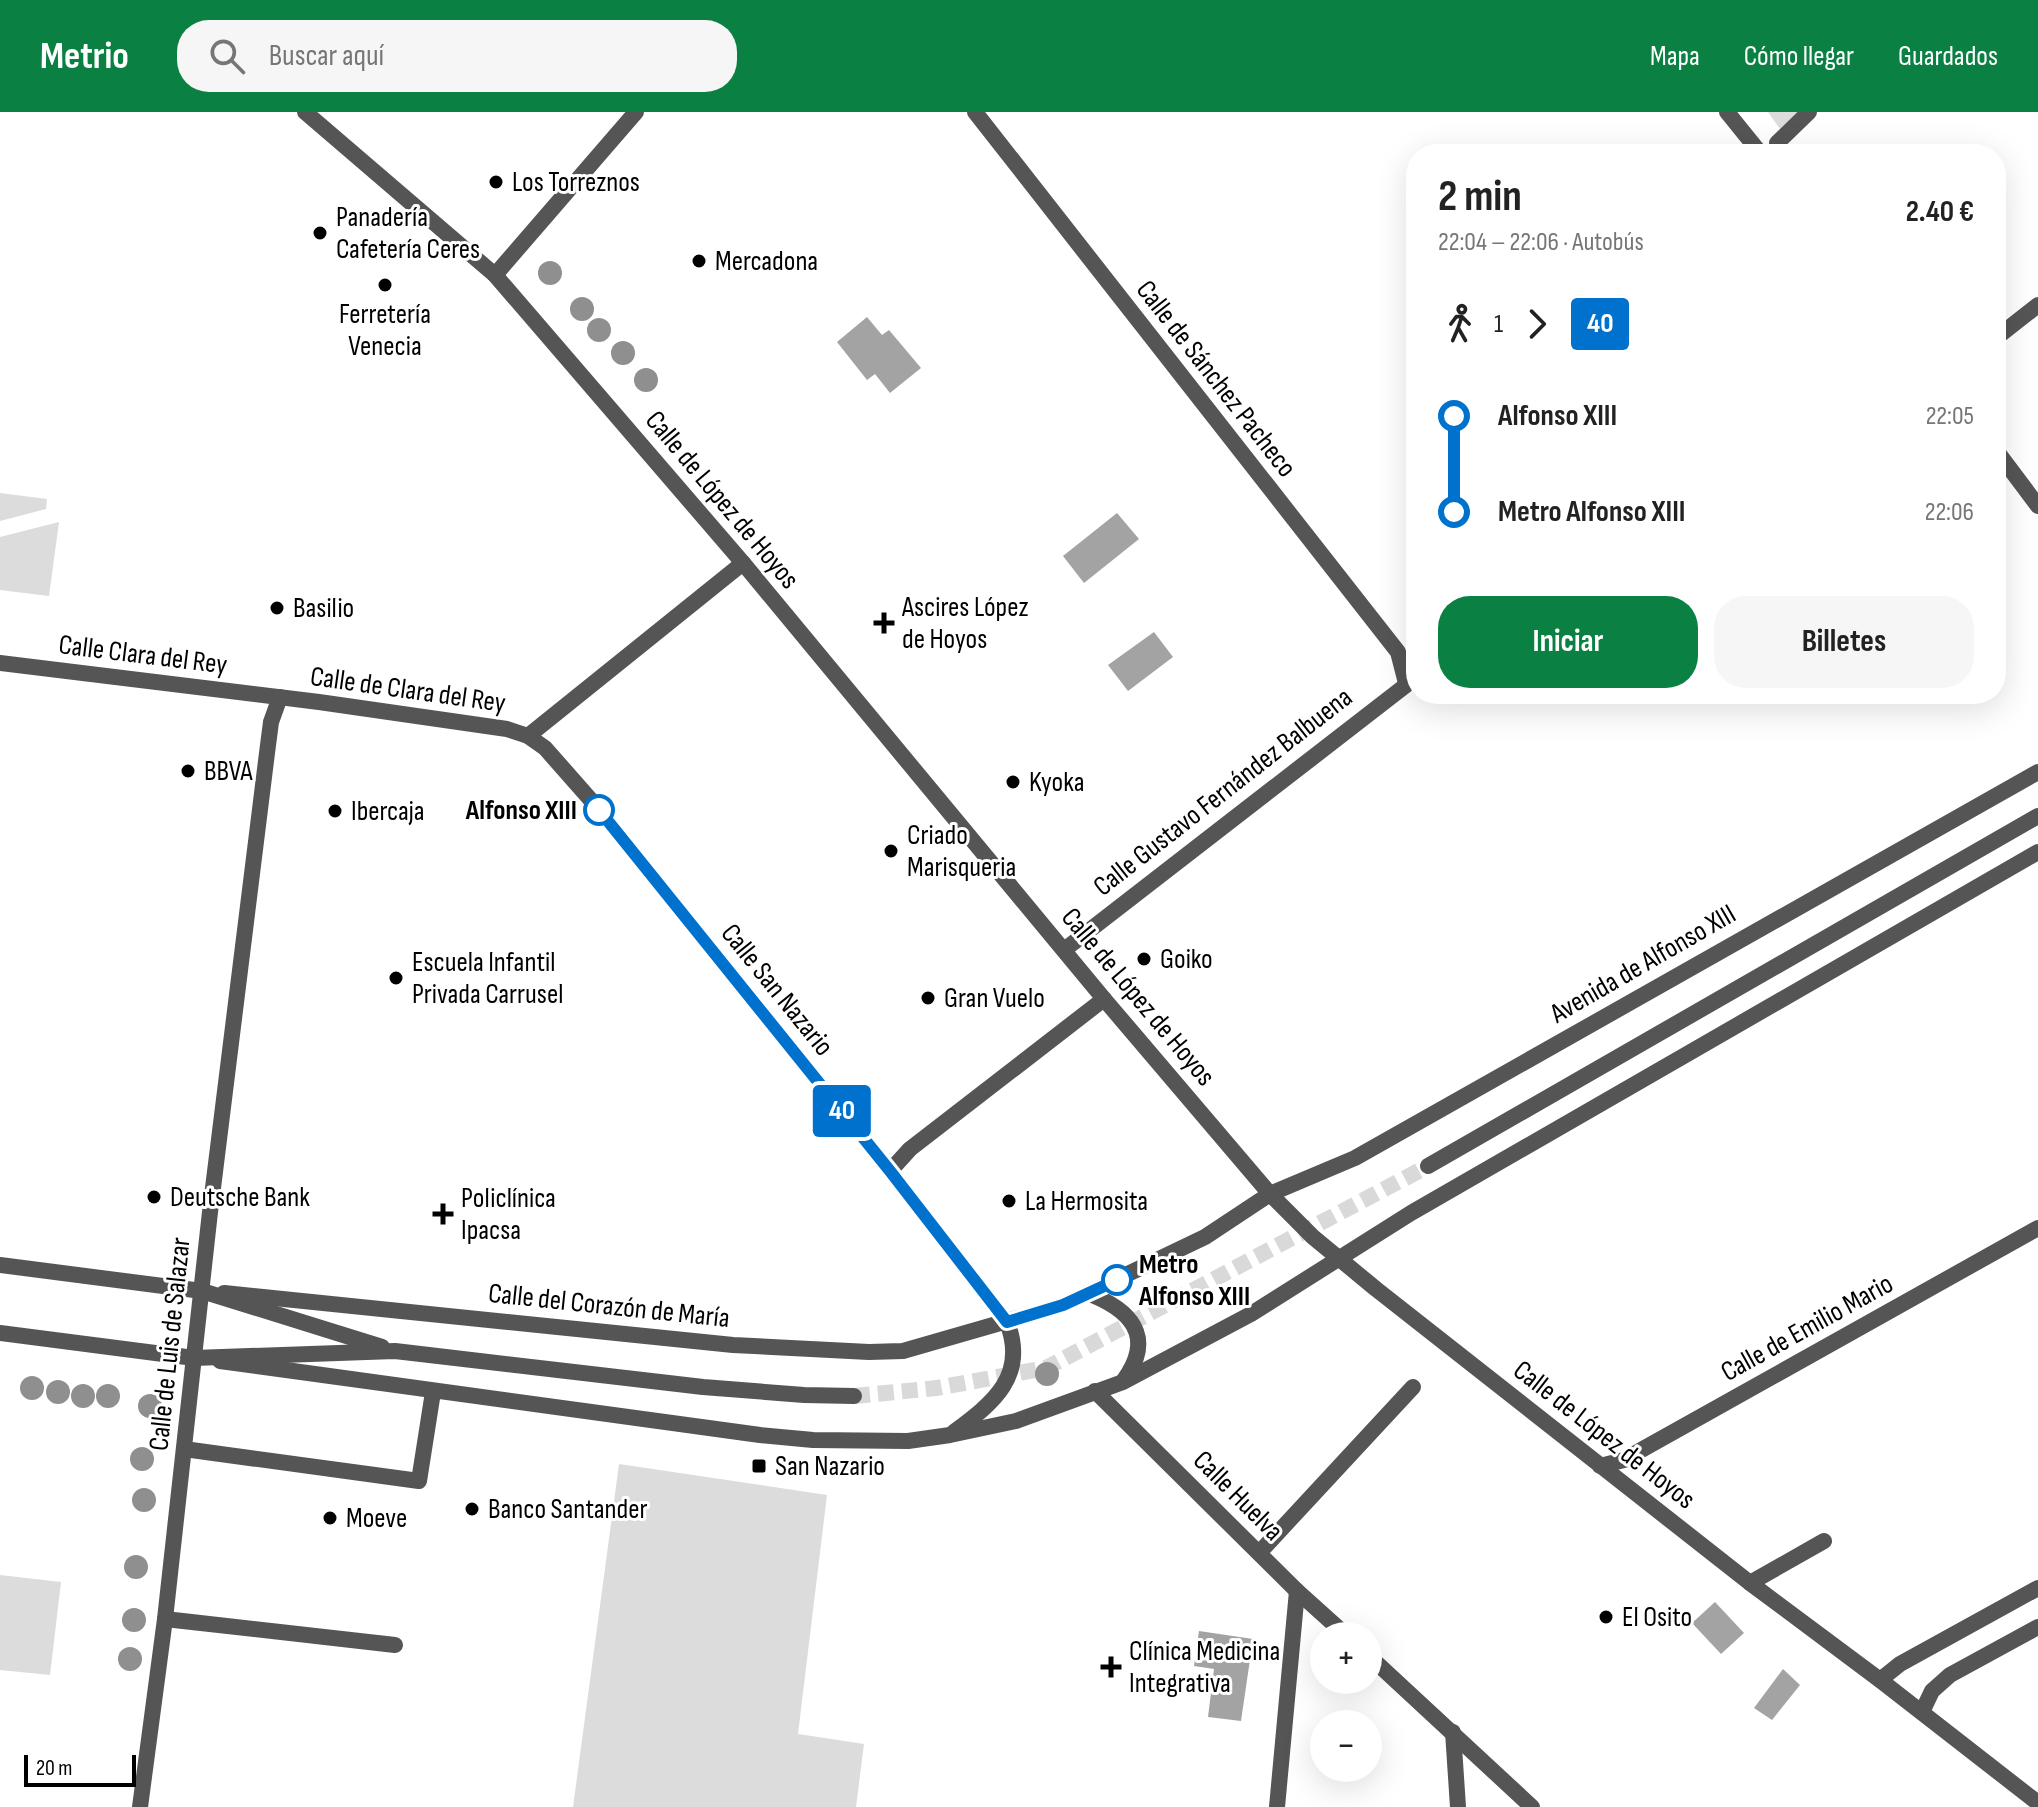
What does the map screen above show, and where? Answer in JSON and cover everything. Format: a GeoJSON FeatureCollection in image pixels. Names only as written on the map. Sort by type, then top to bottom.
{"type":"FeatureCollection","features":[{"type":"Feature","properties":{"kind":"street","name":"Calle de López de Hoyos"},"geometry":{"type":"LineString","coordinates":[[305,112],[495,275],[743,563],[1104,999],[1270,1194],[1340,1260],[1750,1583],[2038,1803]]}},
{"type":"Feature","properties":{"kind":"street"},"geometry":{"type":"LineString","coordinates":[[495,275],[636,112]]}},
{"type":"Feature","properties":{"kind":"street","name":"Calle de Sánchez Pacheco"},"geometry":{"type":"LineString","coordinates":[[975,112],[1398,652],[1406,669]]}},
{"type":"Feature","properties":{"kind":"street"},"geometry":{"type":"LineString","coordinates":[[1727,112],[1753,144]]}},
{"type":"Feature","properties":{"kind":"street"},"geometry":{"type":"LineString","coordinates":[[1777,143],[1809,112]]}},
{"type":"Feature","properties":{"kind":"street"},"geometry":{"type":"LineString","coordinates":[[2006,330],[2038,305]]}},
{"type":"Feature","properties":{"kind":"street"},"geometry":{"type":"LineString","coordinates":[[2006,463],[2038,506]]}},
{"type":"Feature","properties":{"kind":"street"},"geometry":{"type":"LineString","coordinates":[[528,736],[743,563]]}},
{"type":"Feature","properties":{"kind":"street","name":"Calle Clara del Rey"},"geometry":{"type":"LineString","coordinates":[[0,663],[280,697]]}},
{"type":"Feature","properties":{"kind":"street","name":"Calle Gustavo Fernández Balbuena"},"geometry":{"type":"LineString","coordinates":[[1064,950],[1406,684]]}},
{"type":"Feature","properties":{"kind":"street","name":"Calle de Clara del Rey"},"geometry":{"type":"LineString","coordinates":[[280,697],[507,729],[528,736]]}},
{"type":"Feature","properties":{"kind":"street","name":"Calle de Luis de Salazar"},"geometry":{"type":"LineString","coordinates":[[140,1807],[267,753],[271,722],[280,697]]}},
{"type":"Feature","properties":{"kind":"street","name":"Calle San Nazario"},"geometry":{"type":"LineString","coordinates":[[528,736],[545,748],[597,807],[890,1171],[1007,1322]]}},
{"type":"Feature","properties":{"kind":"street","name":"Avenida de Alfonso XIII"},"geometry":{"type":"LineString","coordinates":[[1270,1194],[1355,1158],[2038,772]]}},
{"type":"Feature","properties":{"kind":"street"},"geometry":{"type":"LineString","coordinates":[[1428,1166],[2038,816]]}},
{"type":"Feature","properties":{"kind":"street"},"geometry":{"type":"LineString","coordinates":[[1340,1260],[1411,1213],[2038,852]]}},
{"type":"Feature","properties":{"kind":"street"},"geometry":{"type":"LineString","coordinates":[[890,1171],[910,1149],[1104,999]]}},
{"type":"Feature","properties":{"kind":"street","name":"Calle del Corazón de María"},"geometry":{"type":"LineString","coordinates":[[0,1265],[202,1291],[733,1345],[903,1351],[1063,1305],[1205,1237],[1270,1194]]}},
{"type":"Feature","properties":{"kind":"street","name":"Calle de Emilio Mario"},"geometry":{"type":"LineString","coordinates":[[1600,1466],[1633,1455],[2038,1228]]}},
{"type":"Feature","properties":{"kind":"street","name":"Calle del Corazón de María"},"geometry":{"type":"LineString","coordinates":[[0,1333],[813,1440],[908,1441],[1016,1421],[1123,1382],[1251,1314],[1340,1260]]}},
{"type":"Feature","properties":{"kind":"street","name":"Calle del Corazón de María"},"geometry":{"type":"LineString","coordinates":[[202,1291],[395,1351]]}},
{"type":"Feature","properties":{"kind":"street"},"geometry":{"type":"LineString","coordinates":[[1087,1293],[1119,1308],[1136,1331],[1139,1345],[1136,1360],[1123,1382]]}},
{"type":"Feature","properties":{"kind":"street","name":"Calle del Corazón de María"},"geometry":{"type":"LineString","coordinates":[[950,1435],[982,1411],[1007,1382],[1013,1365],[1014,1346],[1007,1322]]}},
{"type":"Feature","properties":{"kind":"street","name":"Calle del Corazón de María"},"geometry":{"type":"LineString","coordinates":[[194,1358],[395,1351],[703,1387],[854,1396]]}},
{"type":"Feature","properties":{"kind":"street"},"geometry":{"type":"LineString","coordinates":[[1259,1553],[1413,1387]]}},
{"type":"Feature","properties":{"kind":"street","name":"Calle Huelva"},"geometry":{"type":"LineString","coordinates":[[1095,1391],[1331,1622]]}},
{"type":"Feature","properties":{"kind":"street"},"geometry":{"type":"LineString","coordinates":[[184,1449],[419,1481],[433,1392]]}},
{"type":"Feature","properties":{"kind":"street"},"geometry":{"type":"LineString","coordinates":[[1750,1583],[1824,1541]]}},
{"type":"Feature","properties":{"kind":"street"},"geometry":{"type":"LineString","coordinates":[[1880,1680],[1900,1664],[2038,1588]]}},
{"type":"Feature","properties":{"kind":"street"},"geometry":{"type":"LineString","coordinates":[[1277,1807],[1297,1591]]}},
{"type":"Feature","properties":{"kind":"street"},"geometry":{"type":"LineString","coordinates":[[165,1619],[395,1645]]}},
{"type":"Feature","properties":{"kind":"street"},"geometry":{"type":"LineString","coordinates":[[1922,1712],[1929,1695],[1950,1675],[2038,1627]]}},
{"type":"Feature","properties":{"kind":"street"},"geometry":{"type":"LineString","coordinates":[[1382,1668],[1532,1807]]}},
{"type":"Feature","properties":{"kind":"street"},"geometry":{"type":"LineString","coordinates":[[1453,1732],[1458,1807]]}},
{"type":"Feature","properties":{"kind":"shaded area"},"geometry":{"type":"Polygon","coordinates":[[[1768,112],[1811,112],[1785,136],[1768,112]]]}},
{"type":"Feature","properties":{"kind":"shaded area"},"geometry":{"type":"Polygon","coordinates":[[[867,317],[882,335],[889,330],[921,368],[890,393],[875,374],[867,380],[837,342],[867,317]]]}},
{"type":"Feature","properties":{"kind":"shaded area"},"geometry":{"type":"Polygon","coordinates":[[[0,493],[47,499],[46,509],[0,521],[0,493]]]}},
{"type":"Feature","properties":{"kind":"shaded area"},"geometry":{"type":"Polygon","coordinates":[[[1117,513],[1139,539],[1084,583],[1063,556],[1117,513]]]}},
{"type":"Feature","properties":{"kind":"shaded area"},"geometry":{"type":"Polygon","coordinates":[[[59,522],[49,596],[0,590],[0,537],[59,522]]]}},
{"type":"Feature","properties":{"kind":"shaded area"},"geometry":{"type":"Polygon","coordinates":[[[1154,632],[1173,657],[1128,691],[1108,665],[1154,632]]]}},
{"type":"Feature","properties":{"kind":"shaded area"},"geometry":{"type":"Polygon","coordinates":[[[619,1464],[827,1495],[798,1734],[864,1744],[856,1807],[573,1807],[619,1464]]]}},
{"type":"Feature","properties":{"kind":"shaded area"},"geometry":{"type":"Polygon","coordinates":[[[0,1575],[61,1582],[50,1675],[0,1670],[0,1575]]]}},
{"type":"Feature","properties":{"kind":"shaded area"},"geometry":{"type":"Polygon","coordinates":[[[1715,1602],[1744,1633],[1721,1654],[1692,1623],[1715,1602]]]}},
{"type":"Feature","properties":{"kind":"shaded area"},"geometry":{"type":"Polygon","coordinates":[[[1199,1631],[1253,1639],[1241,1721],[1208,1717],[1214,1669],[1194,1666],[1199,1631]]]}},
{"type":"Feature","properties":{"kind":"shaded area"},"geometry":{"type":"Polygon","coordinates":[[[1783,1669],[1800,1685],[1772,1720],[1754,1708],[1783,1669]]]}},
{"type":"Feature","properties":{"kind":"tunnel"},"geometry":{"type":"LineString","coordinates":[[854,1396],[937,1388],[1046,1368],[1428,1166]]}},
{"type":"Feature","properties":{"kind":"bus line","name":"40"},"geometry":{"type":"LineString","coordinates":[[599,810],[890,1171],[1007,1322],[1063,1305],[1117,1280]]}},
{"type":"Feature","properties":{"kind":"place","name":"Los Torreznos"},"geometry":{"type":"Point","coordinates":[496,182]}},
{"type":"Feature","properties":{"kind":"place","name":"Panadería Cafetería Ceres"},"geometry":{"type":"Point","coordinates":[320,233]}},
{"type":"Feature","properties":{"kind":"place","name":"Mercadona"},"geometry":{"type":"Point","coordinates":[699,261]}},
{"type":"Feature","properties":{"kind":"place","name":"Ferretería Venecia"},"geometry":{"type":"Point","coordinates":[385,285]}},
{"type":"Feature","properties":{"kind":"place","name":"Basilio"},"geometry":{"type":"Point","coordinates":[277,608]}},
{"type":"Feature","properties":{"kind":"place","name":"Ascires López de Hoyos"},"geometry":{"type":"Point","coordinates":[884,623]}},
{"type":"Feature","properties":{"kind":"place","name":"BBVA"},"geometry":{"type":"Point","coordinates":[188,771]}},
{"type":"Feature","properties":{"kind":"place","name":"Kyoka"},"geometry":{"type":"Point","coordinates":[1013,782]}},
{"type":"Feature","properties":{"kind":"place","name":"Alfonso XIII"},"geometry":{"type":"Point","coordinates":[599,810]}},
{"type":"Feature","properties":{"kind":"place","name":"Ibercaja"},"geometry":{"type":"Point","coordinates":[335,811]}},
{"type":"Feature","properties":{"kind":"place","name":"Criado Marisqueria"},"geometry":{"type":"Point","coordinates":[891,851]}},
{"type":"Feature","properties":{"kind":"place","name":"Goiko"},"geometry":{"type":"Point","coordinates":[1144,959]}},
{"type":"Feature","properties":{"kind":"place","name":"Escuela Infantil Privada Carrusel"},"geometry":{"type":"Point","coordinates":[396,978]}},
{"type":"Feature","properties":{"kind":"place","name":"Gran Vuelo"},"geometry":{"type":"Point","coordinates":[928,998]}},
{"type":"Feature","properties":{"kind":"place","name":"Deutsche Bank"},"geometry":{"type":"Point","coordinates":[154,1197]}},
{"type":"Feature","properties":{"kind":"place","name":"La Hermosita"},"geometry":{"type":"Point","coordinates":[1009,1201]}},
{"type":"Feature","properties":{"kind":"place","name":"Policlínica Ipacsa"},"geometry":{"type":"Point","coordinates":[443,1214]}},
{"type":"Feature","properties":{"kind":"place","name":"Metro Alfonso XIII"},"geometry":{"type":"Point","coordinates":[1117,1280]}},
{"type":"Feature","properties":{"kind":"place","name":"San Nazario"},"geometry":{"type":"Point","coordinates":[759,1466]}},
{"type":"Feature","properties":{"kind":"place","name":"Banco Santander"},"geometry":{"type":"Point","coordinates":[472,1509]}},
{"type":"Feature","properties":{"kind":"place","name":"Moeve"},"geometry":{"type":"Point","coordinates":[330,1518]}},
{"type":"Feature","properties":{"kind":"place","name":"El Osito"},"geometry":{"type":"Point","coordinates":[1606,1617]}},
{"type":"Feature","properties":{"kind":"place","name":"Clínica Medicina Integrativa"},"geometry":{"type":"Point","coordinates":[1111,1667]}}]}
